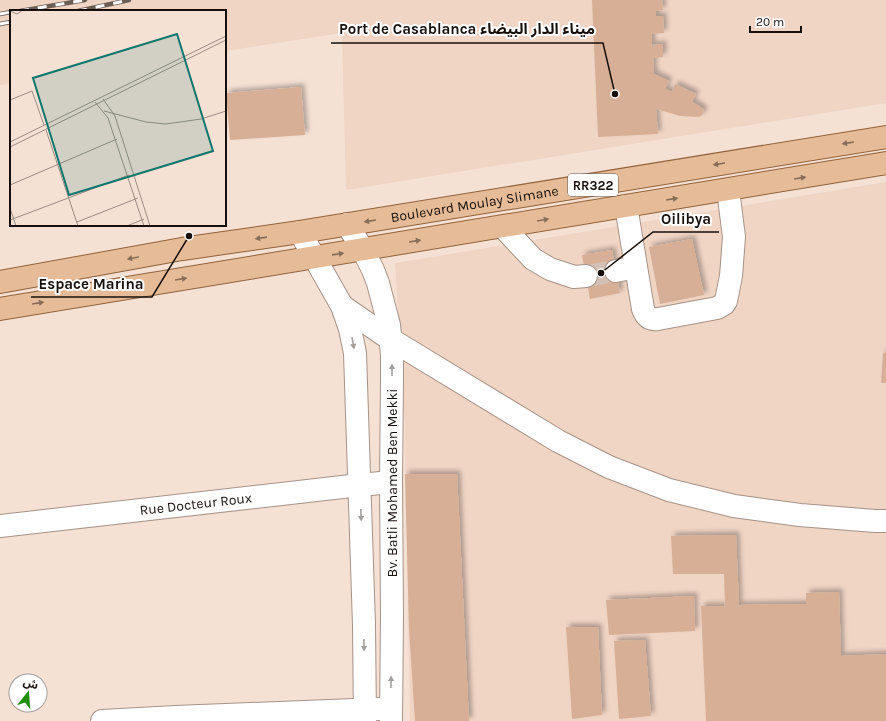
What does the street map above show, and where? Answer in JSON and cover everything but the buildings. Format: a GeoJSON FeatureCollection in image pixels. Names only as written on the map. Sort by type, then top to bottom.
{"type":"FeatureCollection","features":[{"type":"Feature","properties":{"kind":"main road","name":"Boulevard Moulay Slimane"},"geometry":{"type":"LineString","coordinates":[[300,232],[886,137]]}},
{"type":"Feature","properties":{"kind":"main road","name":"Boulevard Moulay Slimane"},"geometry":{"type":"LineString","coordinates":[[314,257],[886,163]]}},
{"type":"Feature","properties":{"kind":"main road","name":"RR322"},"geometry":{"type":"LineString","coordinates":[[0,282],[182,249],[300,232]]}},
{"type":"Feature","properties":{"kind":"main road","name":"RR322"},"geometry":{"type":"LineString","coordinates":[[0,309],[314,257]]}},
{"type":"Feature","properties":{"kind":"street"},"geometry":{"type":"LineString","coordinates":[[626,206],[626,269],[645,314],[648,318],[653,320],[717,308],[724,304],[727,298],[731,276],[734,238],[728,190]]}},
{"type":"Feature","properties":{"kind":"street","name":"Bv. Batli Mohamed Ben Mekki"},"geometry":{"type":"LineString","coordinates":[[348,224],[373,270],[389,325],[392,364],[392,615],[390,715]]}},
{"type":"Feature","properties":{"kind":"street"},"geometry":{"type":"LineString","coordinates":[[503,227],[534,259],[550,269],[574,277],[586,276]]}},
{"type":"Feature","properties":{"kind":"street","name":"Bv. Batli Mohamed Ben Mekki"},"geometry":{"type":"LineString","coordinates":[[300,232],[342,306],[350,329],[355,353],[364,625],[365,715]]}},
{"type":"Feature","properties":{"kind":"street"},"geometry":{"type":"LineString","coordinates":[[342,306],[390,339],[558,441],[609,467],[669,490],[734,506],[800,515],[886,521]]}},
{"type":"Feature","properties":{"kind":"street","name":"Rue Docteur Roux"},"geometry":{"type":"LineString","coordinates":[[0,526],[391,482]]}},
{"type":"Feature","properties":{"kind":"street"},"geometry":{"type":"LineString","coordinates":[[102,721],[176,717],[390,715]]}},
{"type":"Feature","properties":{"kind":"shaded area"},"geometry":{"type":"Polygon","coordinates":[[[0,0],[886,0],[886,103],[346,190],[342,33],[226,51],[226,10],[10,10],[10,83],[0,85],[0,0]]]}},
{"type":"Feature","properties":{"kind":"shaded area"},"geometry":{"type":"Polygon","coordinates":[[[886,182],[886,721],[410,721],[405,425],[395,263],[886,182]]]}},
{"type":"Feature","properties":{"kind":"tunnel"},"geometry":{"type":"LineString","coordinates":[[586,276],[616,271]]}},
{"type":"Feature","properties":{"kind":"railway"},"geometry":{"type":"LineString","coordinates":[[26,10],[85,0]]}},
{"type":"Feature","properties":{"kind":"railway"},"geometry":{"type":"LineString","coordinates":[[83,10],[129,0]]}},
{"type":"Feature","properties":{"kind":"railway"},"geometry":{"type":"LineString","coordinates":[[0,14],[10,12]]}},
{"type":"Feature","properties":{"kind":"railway"},"geometry":{"type":"LineString","coordinates":[[0,24],[10,22]]}},
{"type":"Feature","properties":{"kind":"place","name":"Port de Casablanca ميناء الدار البيضاء"},"geometry":{"type":"Point","coordinates":[615,94]}},
{"type":"Feature","properties":{"kind":"place","name":"Espace Marina"},"geometry":{"type":"Point","coordinates":[189,236]}},
{"type":"Feature","properties":{"kind":"place","name":"Oilibya"},"geometry":{"type":"Point","coordinates":[601,273]}}]}
